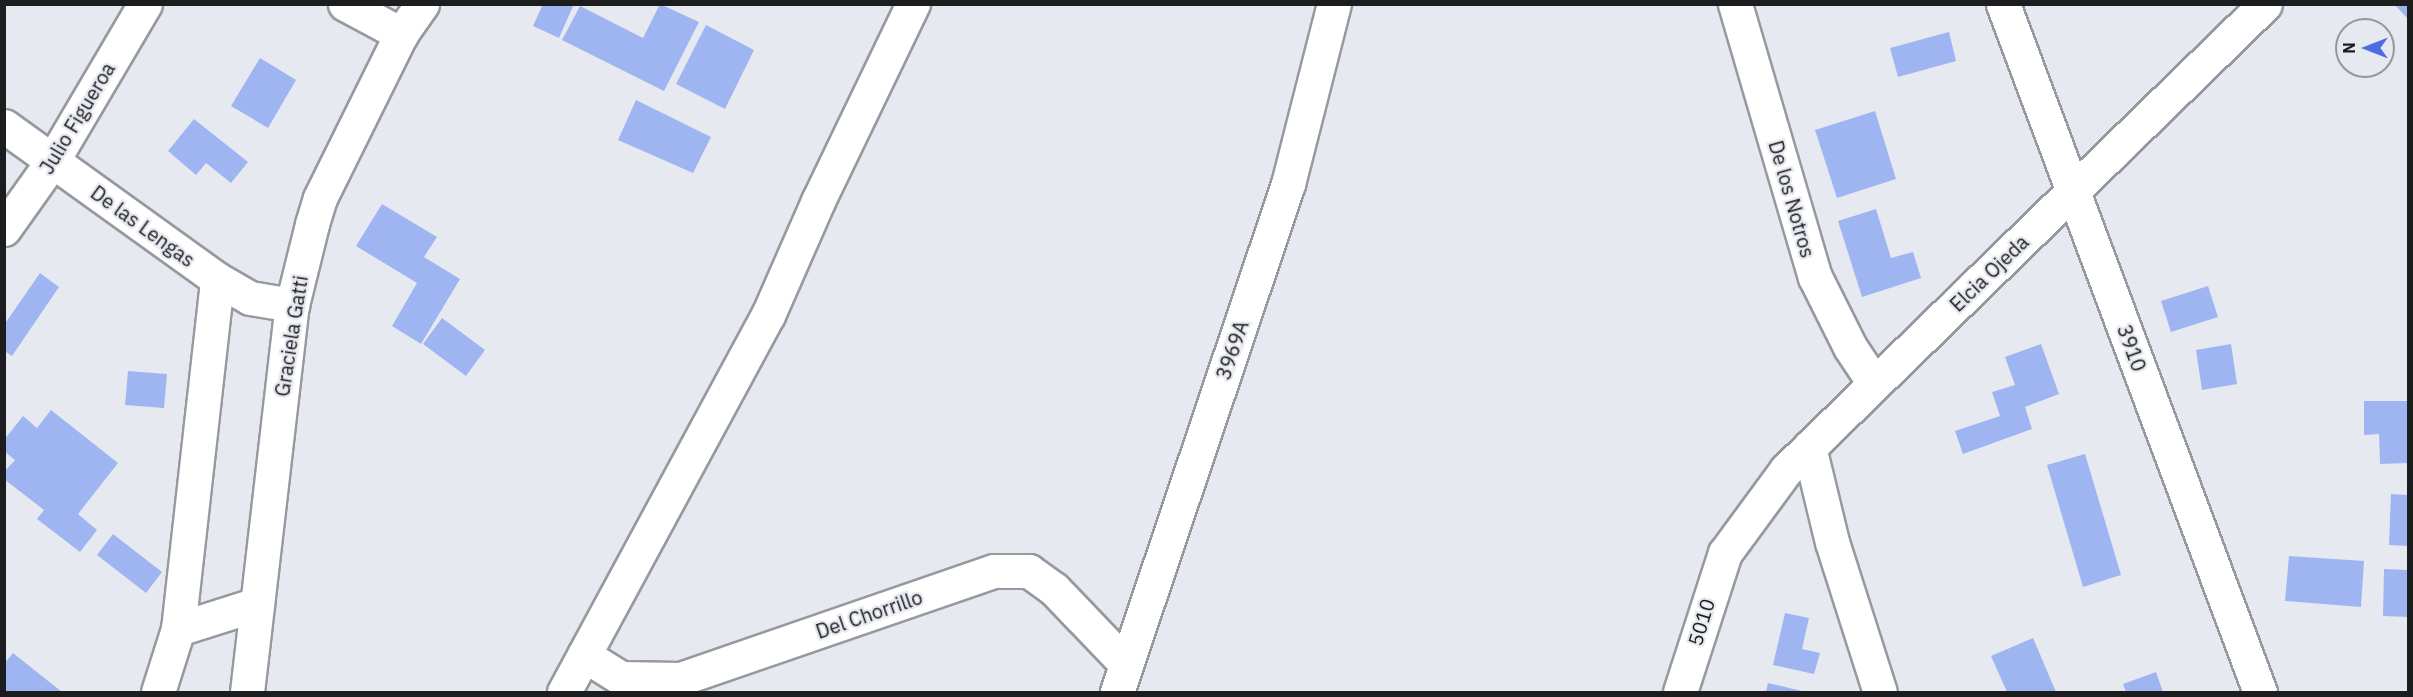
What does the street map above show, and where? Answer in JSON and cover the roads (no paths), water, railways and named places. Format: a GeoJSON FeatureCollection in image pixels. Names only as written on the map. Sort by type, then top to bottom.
{"type":"FeatureCollection","features":[{"type":"Feature","properties":{"kind":"street","name":"Julio Figueroa"},"geometry":{"type":"LineString","coordinates":[[4,229],[53,160],[145,4]]}},
{"type":"Feature","properties":{"kind":"street"},"geometry":{"type":"LineString","coordinates":[[345,4],[401,34]]}},
{"type":"Feature","properties":{"kind":"street","name":"Graciela Gatti"},"geometry":{"type":"LineString","coordinates":[[247,693],[292,305],[320,198],[401,34],[422,4]]}},
{"type":"Feature","properties":{"kind":"street"},"geometry":{"type":"LineString","coordinates":[[564,693],[768,315],[818,201],[913,4]]}},
{"type":"Feature","properties":{"kind":"street","name":"3969A"},"geometry":{"type":"LineString","coordinates":[[1122,678],[1288,184],[1334,4]]}},
{"type":"Feature","properties":{"kind":"street","name":"De los Notros"},"geometry":{"type":"LineString","coordinates":[[1735,4],[1815,277],[1850,347],[1874,383]]}},
{"type":"Feature","properties":{"kind":"street","name":"3910"},"geometry":{"type":"LineString","coordinates":[[2003,4],[2260,693]]}},
{"type":"Feature","properties":{"kind":"street","name":"Elcia Ojeda"},"geometry":{"type":"LineString","coordinates":[[1725,553],[1786,470],[2265,4]]}},
{"type":"Feature","properties":{"kind":"street","name":"De las Lengas"},"geometry":{"type":"LineString","coordinates":[[4,126],[217,279],[250,297],[292,305]]}},
{"type":"Feature","properties":{"kind":"street"},"geometry":{"type":"LineString","coordinates":[[158,693],[178,629],[217,279]]}},
{"type":"Feature","properties":{"kind":"street"},"geometry":{"type":"LineString","coordinates":[[1809,447],[1832,542],[1880,693]]}},
{"type":"Feature","properties":{"kind":"street","name":"5010"},"geometry":{"type":"LineString","coordinates":[[1680,693],[1725,553]]}},
{"type":"Feature","properties":{"kind":"street","name":"Del Chorrillo"},"geometry":{"type":"LineString","coordinates":[[584,655],[621,678],[680,679],[994,571],[1029,571],[1054,589],[1122,678]]}},
{"type":"Feature","properties":{"kind":"street"},"geometry":{"type":"LineString","coordinates":[[178,629],[257,604]]}}]}
